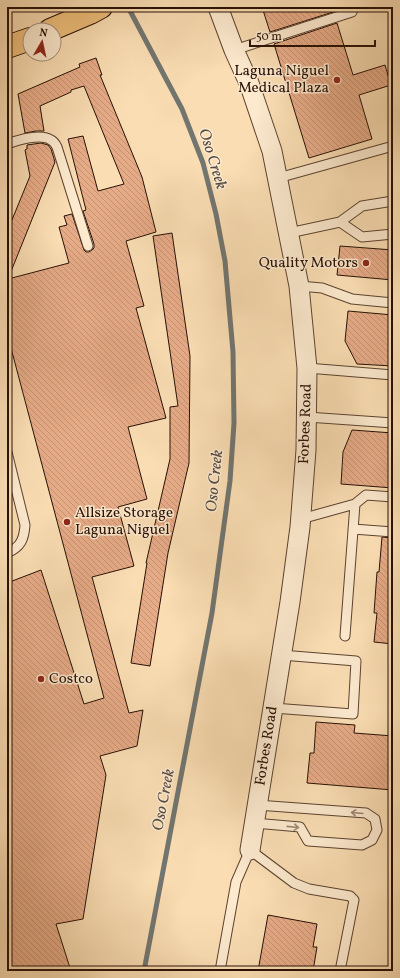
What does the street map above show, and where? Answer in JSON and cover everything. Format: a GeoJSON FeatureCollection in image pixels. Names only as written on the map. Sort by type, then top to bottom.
{"type":"FeatureCollection","features":[{"type":"Feature","properties":{"kind":"main road"},"geometry":{"type":"LineString","coordinates":[[62,25],[95,10]]}},
{"type":"Feature","properties":{"kind":"main road"},"geometry":{"type":"LineString","coordinates":[[7,47],[22,42]]}},
{"type":"Feature","properties":{"kind":"street","name":"Forbes Road"},"geometry":{"type":"LineString","coordinates":[[218,7],[234,50],[249,82],[272,151],[299,286],[307,368],[306,450],[301,519],[250,850]]}},
{"type":"Feature","properties":{"kind":"lane"},"geometry":{"type":"LineString","coordinates":[[234,50],[352,12],[354,7]]}},
{"type":"Feature","properties":{"kind":"lane"},"geometry":{"type":"LineString","coordinates":[[7,144],[42,136],[52,140],[57,147],[88,246]]}},
{"type":"Feature","properties":{"kind":"lane"},"geometry":{"type":"LineString","coordinates":[[278,178],[393,146]]}},
{"type":"Feature","properties":{"kind":"lane"},"geometry":{"type":"LineString","coordinates":[[289,233],[340,222],[362,206],[393,201]]}},
{"type":"Feature","properties":{"kind":"lane"},"geometry":{"type":"LineString","coordinates":[[340,222],[362,237],[393,234]]}},
{"type":"Feature","properties":{"kind":"lane"},"geometry":{"type":"LineString","coordinates":[[299,286],[322,288],[352,299],[393,303]]}},
{"type":"Feature","properties":{"kind":"lane"},"geometry":{"type":"LineString","coordinates":[[307,368],[393,375]]}},
{"type":"Feature","properties":{"kind":"lane"},"geometry":{"type":"LineString","coordinates":[[307,417],[393,423]]}},
{"type":"Feature","properties":{"kind":"lane"},"geometry":{"type":"LineString","coordinates":[[7,452],[25,525],[24,534],[20,543],[14,550],[7,552]]}},
{"type":"Feature","properties":{"kind":"lane"},"geometry":{"type":"LineString","coordinates":[[301,519],[355,504],[366,495],[393,497]]}},
{"type":"Feature","properties":{"kind":"lane"},"geometry":{"type":"LineString","coordinates":[[344,636],[355,504]]}},
{"type":"Feature","properties":{"kind":"lane"},"geometry":{"type":"LineString","coordinates":[[353,529],[393,532]]}},
{"type":"Feature","properties":{"kind":"lane"},"geometry":{"type":"LineString","coordinates":[[273,708],[353,714],[356,662],[281,655]]}},
{"type":"Feature","properties":{"kind":"lane"},"geometry":{"type":"LineString","coordinates":[[254,823],[300,827],[308,841],[362,845],[372,840],[377,830],[375,819],[366,813],[257,804]]}},
{"type":"Feature","properties":{"kind":"lane"},"geometry":{"type":"LineString","coordinates":[[220,971],[236,882],[250,850],[294,883],[309,888],[350,896],[354,900],[340,971]]}},
{"type":"Feature","properties":{"kind":"building"},"geometry":{"type":"Polygon","coordinates":[[[262,7],[332,7],[333,12],[270,32],[262,7]]]}},
{"type":"Feature","properties":{"kind":"building","name":"Laguna Niguel Medical Plaza"},"geometry":{"type":"Polygon","coordinates":[[[337,23],[353,75],[385,65],[391,85],[359,95],[372,139],[309,158],[274,44],[337,23]]]}},
{"type":"Feature","properties":{"kind":"building"},"geometry":{"type":"Polygon","coordinates":[[[96,58],[102,75],[100,75],[142,177],[156,232],[126,241],[144,306],[136,308],[166,418],[128,427],[147,499],[118,507],[134,566],[92,577],[129,713],[143,710],[137,746],[100,756],[106,775],[83,919],[56,924],[71,971],[7,971],[7,583],[41,570],[84,704],[104,698],[7,333],[7,232],[30,176],[25,150],[27,149],[27,145],[41,143],[48,145],[51,149],[55,162],[8,279],[69,263],[59,227],[67,225],[64,216],[72,214],[84,250],[89,252],[94,248],[83,211],[86,210],[68,139],[83,136],[98,191],[124,184],[84,86],[71,90],[71,92],[40,106],[44,131],[25,133],[18,94],[80,67],[79,64],[96,58]]]}},
{"type":"Feature","properties":{"kind":"building","name":"Allsize Storage Laguna Niguel"},"geometry":{"type":"Polygon","coordinates":[[[172,233],[190,356],[189,463],[168,553],[150,666],[131,663],[146,563],[170,459],[170,407],[178,406],[153,236],[172,233]]]}},
{"type":"Feature","properties":{"kind":"building","name":"Quality Motors"},"geometry":{"type":"Polygon","coordinates":[[[340,246],[393,250],[393,280],[337,275],[340,246]]]}},
{"type":"Feature","properties":{"kind":"building"},"geometry":{"type":"Polygon","coordinates":[[[348,311],[393,315],[393,366],[357,364],[345,341],[348,311]]]}},
{"type":"Feature","properties":{"kind":"building"},"geometry":{"type":"Polygon","coordinates":[[[352,430],[393,433],[393,488],[341,484],[343,452],[352,430]]]}},
{"type":"Feature","properties":{"kind":"building"},"geometry":{"type":"Polygon","coordinates":[[[382,537],[393,538],[393,644],[374,642],[377,613],[374,613],[377,572],[379,572],[382,537]]]}},
{"type":"Feature","properties":{"kind":"building"},"geometry":{"type":"Polygon","coordinates":[[[316,722],[355,725],[354,733],[393,736],[393,790],[307,783],[310,753],[314,753],[316,722]]]}},
{"type":"Feature","properties":{"kind":"building"},"geometry":{"type":"Polygon","coordinates":[[[268,915],[317,924],[313,947],[317,947],[313,971],[258,971],[268,915]]]}},
{"type":"Feature","properties":{"kind":"waterway","name":"Oso Creek"},"geometry":{"type":"LineString","coordinates":[[128,7],[182,109],[203,163],[216,214],[225,261],[233,352],[234,423],[230,481],[212,613],[144,971]]}},
{"type":"Feature","properties":{"kind":"place","name":"Laguna Niguel Medical Plaza"},"geometry":{"type":"Point","coordinates":[337,80]}},
{"type":"Feature","properties":{"kind":"place","name":"Quality Motors"},"geometry":{"type":"Point","coordinates":[366,263]}},
{"type":"Feature","properties":{"kind":"place","name":"Allsize Storage Laguna Niguel"},"geometry":{"type":"Point","coordinates":[67,522]}},
{"type":"Feature","properties":{"kind":"place","name":"Costco"},"geometry":{"type":"Point","coordinates":[41,679]}}]}
